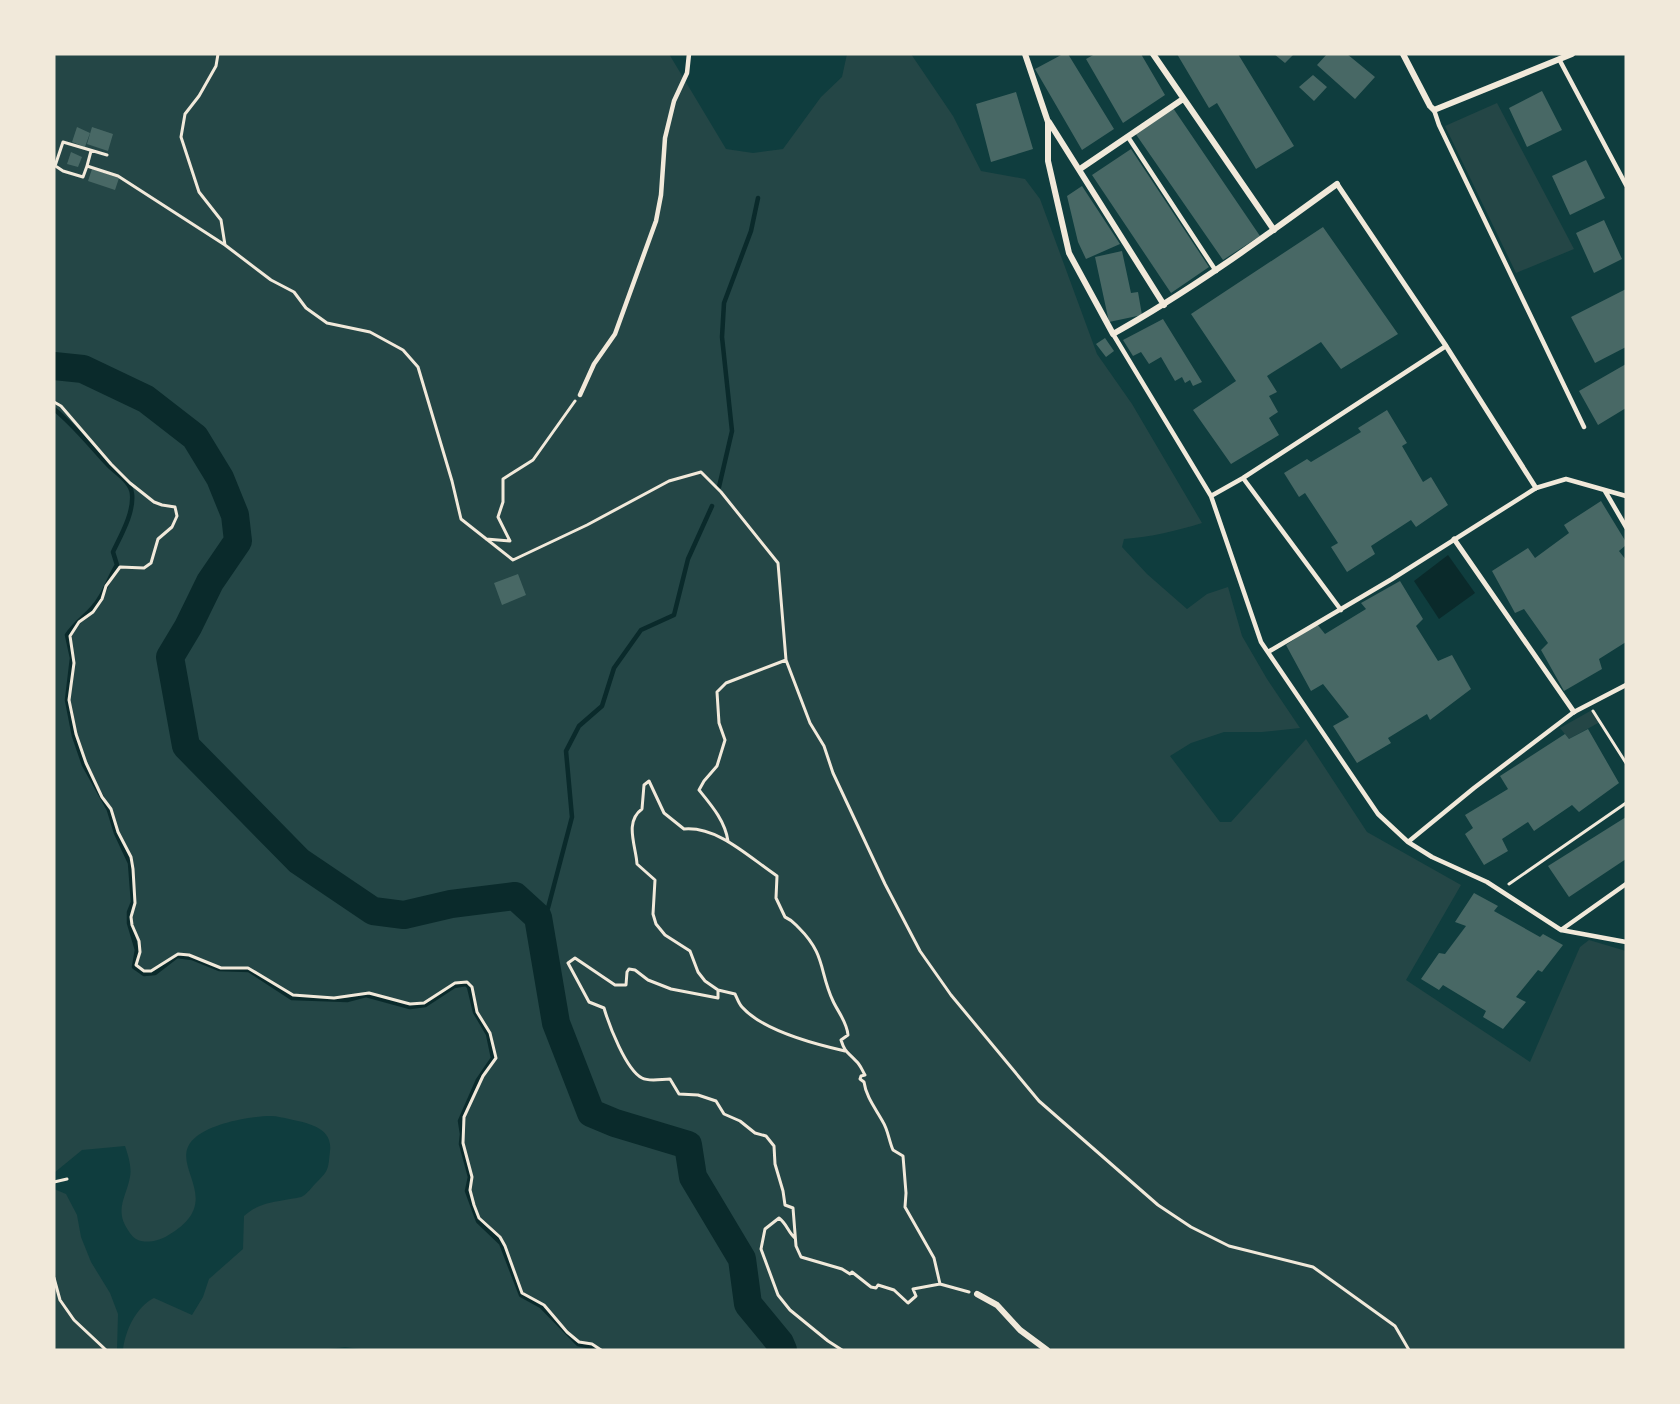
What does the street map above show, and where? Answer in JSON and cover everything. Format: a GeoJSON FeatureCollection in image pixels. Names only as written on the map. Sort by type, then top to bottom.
{"type":"FeatureCollection","features":[{"type":"Feature","properties":{"kind":"street"},"geometry":{"type":"LineString","coordinates":[[1025,54],[1048,122],[1164,305]]}},
{"type":"Feature","properties":{"kind":"street"},"geometry":{"type":"LineString","coordinates":[[1153,54],[1274,230]]}},
{"type":"Feature","properties":{"kind":"street"},"geometry":{"type":"LineString","coordinates":[[1402,54],[1434,110],[1572,54]]}},
{"type":"Feature","properties":{"kind":"street"},"geometry":{"type":"LineString","coordinates":[[1080,170],[1183,99]]}},
{"type":"Feature","properties":{"kind":"street"},"geometry":{"type":"LineString","coordinates":[[1048,122],[1048,161],[1069,253],[1113,334],[1164,305],[1338,184],[1446,346],[1536,488]]}},
{"type":"Feature","properties":{"kind":"street"},"geometry":{"type":"LineString","coordinates":[[1454,539],[1574,712]]}},
{"type":"Feature","properties":{"kind":"street"},"geometry":{"type":"LineString","coordinates":[[977,1294],[997,1305],[1020,1330],[1047,1350]]}},
{"type":"Feature","properties":{"kind":"lane"},"geometry":{"type":"LineString","coordinates":[[580,395],[594,364],[615,334],[656,221],[661,195],[665,138],[674,101],[687,73],[689,54]]}},
{"type":"Feature","properties":{"kind":"lane"},"geometry":{"type":"LineString","coordinates":[[1559,59],[1626,185]]}},
{"type":"Feature","properties":{"kind":"lane"},"geometry":{"type":"LineString","coordinates":[[1434,110],[1439,125],[1584,427]]}},
{"type":"Feature","properties":{"kind":"lane"},"geometry":{"type":"LineString","coordinates":[[1128,137],[1215,271]]}},
{"type":"Feature","properties":{"kind":"lane"},"geometry":{"type":"LineString","coordinates":[[1113,334],[1211,496],[1261,642],[1378,814],[1408,842],[1432,857],[1501,890],[1561,930],[1626,942]]}},
{"type":"Feature","properties":{"kind":"lane"},"geometry":{"type":"LineString","coordinates":[[1211,496],[1243,478],[1446,346]]}},
{"type":"Feature","properties":{"kind":"lane"},"geometry":{"type":"LineString","coordinates":[[1243,478],[1341,610]]}},
{"type":"Feature","properties":{"kind":"lane"},"geometry":{"type":"LineString","coordinates":[[1268,652],[1341,610],[1536,488],[1566,479],[1626,496]]}},
{"type":"Feature","properties":{"kind":"lane"},"geometry":{"type":"LineString","coordinates":[[1605,490],[1626,527]]}},
{"type":"Feature","properties":{"kind":"lane"},"geometry":{"type":"LineString","coordinates":[[1408,842],[1474,788],[1574,712],[1626,685]]}},
{"type":"Feature","properties":{"kind":"lane"},"geometry":{"type":"LineString","coordinates":[[1561,930],[1626,884]]}},
{"type":"Feature","properties":{"kind":"path"},"geometry":{"type":"LineString","coordinates":[[218,54],[216,66],[183,119],[181,137],[199,192],[221,220],[225,244]]}},
{"type":"Feature","properties":{"kind":"path"},"geometry":{"type":"LineString","coordinates":[[91,151],[83,177],[55,166],[63,142],[107,155]]}},
{"type":"Feature","properties":{"kind":"path"},"geometry":{"type":"LineString","coordinates":[[87,166],[118,176],[225,244],[271,280],[294,292],[306,308],[327,323],[370,332],[404,350],[418,367],[461,519],[513,560],[587,525],[669,481],[701,472],[721,492],[778,563],[786,660],[810,723],[824,746],[849,809],[920,951],[951,995],[1039,1101],[1158,1205],[1191,1227],[1229,1246],[1313,1267],[1395,1326],[1409,1350]]}},
{"type":"Feature","properties":{"kind":"path"},"geometry":{"type":"LineString","coordinates":[[485,538],[510,541],[498,517],[503,502],[503,479],[533,460],[580,395]]}},
{"type":"Feature","properties":{"kind":"path"},"geometry":{"type":"LineString","coordinates":[[54,402],[130,483],[154,502],[175,507],[177,516],[172,527],[158,539],[151,563],[144,568],[120,567],[106,586],[102,599],[93,612],[79,622],[70,636],[74,663],[69,700],[76,734],[86,764],[111,809],[133,869],[135,903],[131,917],[140,952],[136,965],[144,971],[151,971],[178,954],[189,955],[221,968],[248,968],[293,995],[334,998],[369,993],[410,1004],[424,1003],[455,983],[467,982],[472,987],[477,1012],[490,1034],[496,1058],[483,1076],[464,1117],[463,1143],[472,1177],[470,1190],[474,1205],[479,1218],[500,1237],[505,1246],[522,1293],[544,1305],[567,1332],[579,1342],[592,1344],[602,1350]]}},
{"type":"Feature","properties":{"kind":"path"},"geometry":{"type":"LineString","coordinates":[[728,843],[727,830],[716,810],[699,790],[717,766],[725,740],[719,723],[717,692],[726,683],[786,660]]}},
{"type":"Feature","properties":{"kind":"path"},"geometry":{"type":"LineString","coordinates":[[1588,704],[1626,763]]}},
{"type":"Feature","properties":{"kind":"path"},"geometry":{"type":"LineString","coordinates":[[845,1051],[841,1040],[848,1035],[847,1027],[833,1000],[818,951],[794,921],[785,917],[776,898],[777,876],[719,836],[696,828],[684,829],[664,813],[649,782],[644,785],[642,809],[636,814],[631,830],[637,864],[655,880],[653,914],[656,924],[665,935],[690,951],[698,972],[705,981],[718,990],[735,994],[741,1006],[764,1023],[817,1044],[845,1051],[856,1060],[865,1075],[860,1079],[864,1082],[874,1109],[885,1124],[893,1150],[903,1156],[905,1207],[934,1258],[940,1284]]}},
{"type":"Feature","properties":{"kind":"path"},"geometry":{"type":"LineString","coordinates":[[1501,890],[1626,803]]}},
{"type":"Feature","properties":{"kind":"path"},"geometry":{"type":"LineString","coordinates":[[718,990],[718,998],[671,989],[629,969],[626,985],[615,985],[574,958],[568,963],[589,1002],[604,1008],[610,1028],[634,1072],[644,1080],[670,1079],[679,1094],[698,1095],[716,1101],[724,1114],[740,1121],[755,1133],[766,1136],[774,1146],[775,1164],[785,1205],[793,1208],[795,1238],[801,1257],[842,1269],[850,1274],[852,1272],[871,1287],[876,1288],[878,1285],[894,1290],[908,1303],[916,1296],[913,1289],[940,1284],[977,1294]]}},
{"type":"Feature","properties":{"kind":"path"},"geometry":{"type":"LineString","coordinates":[[54,1182],[68,1179]]}},
{"type":"Feature","properties":{"kind":"path"},"geometry":{"type":"LineString","coordinates":[[795,1238],[791,1235],[787,1224],[779,1218],[765,1229],[761,1249],[778,1294],[790,1310],[842,1350]]}},
{"type":"Feature","properties":{"kind":"path"},"geometry":{"type":"LineString","coordinates":[[54,1278],[60,1300],[74,1320],[106,1350]]}},
{"type":"Feature","properties":{"kind":"shaded area"},"geometry":{"type":"Polygon","coordinates":[[[54,54],[669,54],[726,149],[753,153],[783,149],[821,97],[842,77],[847,54],[911,54],[953,116],[981,171],[1025,179],[1040,199],[1097,354],[1132,404],[1202,523],[1144,537],[1124,539],[1122,547],[1147,574],[1187,609],[1207,594],[1228,587],[1242,636],[1300,728],[1262,732],[1224,732],[1191,743],[1170,756],[1220,822],[1231,822],[1306,739],[1367,832],[1461,885],[1406,980],[1530,1062],[1580,947],[1589,940],[1626,951],[1626,1350],[368,1350],[345,1347],[321,1350],[123,1350],[132,1320],[142,1307],[154,1298],[192,1315],[203,1297],[209,1279],[243,1249],[244,1216],[260,1206],[300,1197],[307,1193],[327,1169],[330,1143],[323,1131],[317,1128],[303,1122],[273,1116],[232,1121],[204,1131],[188,1147],[186,1158],[196,1195],[194,1209],[185,1222],[167,1236],[151,1241],[140,1241],[134,1238],[123,1219],[122,1207],[130,1173],[125,1146],[82,1150],[54,1173],[54,54]]]}},
{"type":"Feature","properties":{"kind":"shaded area"},"geometry":{"type":"Polygon","coordinates":[[[1497,103],[1574,249],[1516,273],[1445,126],[1497,103]]]}},
{"type":"Feature","properties":{"kind":"shaded area"},"geometry":{"type":"Polygon","coordinates":[[[1448,555],[1475,593],[1439,619],[1414,581],[1448,555]]]}},
{"type":"Feature","properties":{"kind":"shaded area"},"geometry":{"type":"Polygon","coordinates":[[[1592,710],[1600,722],[1569,739],[1560,728],[1592,710]]]}},
{"type":"Feature","properties":{"kind":"shaded area"},"geometry":{"type":"Polygon","coordinates":[[[54,1189],[66,1194],[77,1215],[81,1237],[91,1262],[110,1293],[118,1314],[117,1350],[54,1350],[54,1189]]]}},
{"type":"Feature","properties":{"kind":"building"},"geometry":{"type":"Polygon","coordinates":[[[1063,54],[1068,54],[1114,129],[1082,150],[1035,69],[1063,54]]]}},
{"type":"Feature","properties":{"kind":"building"},"geometry":{"type":"Polygon","coordinates":[[[1095,54],[1141,54],[1165,95],[1123,123],[1086,59],[1095,54]]]}},
{"type":"Feature","properties":{"kind":"building"},"geometry":{"type":"Polygon","coordinates":[[[1177,54],[1238,54],[1294,146],[1256,169],[1217,103],[1209,108],[1177,54]]]}},
{"type":"Feature","properties":{"kind":"building"},"geometry":{"type":"Polygon","coordinates":[[[1274,54],[1294,54],[1285,63],[1274,54]]]}},
{"type":"Feature","properties":{"kind":"building"},"geometry":{"type":"Polygon","coordinates":[[[1327,54],[1347,54],[1375,77],[1355,99],[1317,65],[1327,54]]]}},
{"type":"Feature","properties":{"kind":"building"},"geometry":{"type":"Polygon","coordinates":[[[1313,75],[1327,87],[1314,101],[1299,87],[1313,75]]]}},
{"type":"Feature","properties":{"kind":"building"},"geometry":{"type":"Polygon","coordinates":[[[1542,91],[1562,130],[1527,147],[1509,108],[1542,91]]]}},
{"type":"Feature","properties":{"kind":"building"},"geometry":{"type":"Polygon","coordinates":[[[1016,92],[1033,149],[991,162],[976,104],[1016,92]]]}},
{"type":"Feature","properties":{"kind":"building"},"geometry":{"type":"Polygon","coordinates":[[[1173,108],[1260,236],[1223,260],[1135,133],[1173,108]]]}},
{"type":"Feature","properties":{"kind":"building"},"geometry":{"type":"Polygon","coordinates":[[[77,127],[90,133],[85,147],[72,142],[77,127]]]}},
{"type":"Feature","properties":{"kind":"building"},"geometry":{"type":"Polygon","coordinates":[[[92,127],[113,134],[108,151],[87,144],[92,127]]]}},
{"type":"Feature","properties":{"kind":"building"},"geometry":{"type":"Polygon","coordinates":[[[1131,149],[1209,267],[1171,293],[1092,175],[1131,149]]]}},
{"type":"Feature","properties":{"kind":"building"},"geometry":{"type":"Polygon","coordinates":[[[71,152],[82,157],[78,167],[67,164],[71,152]]]}},
{"type":"Feature","properties":{"kind":"building"},"geometry":{"type":"Polygon","coordinates":[[[1586,160],[1605,198],[1570,215],[1552,176],[1586,160]]]}},
{"type":"Feature","properties":{"kind":"building"},"geometry":{"type":"Polygon","coordinates":[[[92,169],[119,178],[115,190],[88,181],[92,169]]]}},
{"type":"Feature","properties":{"kind":"building"},"geometry":{"type":"Polygon","coordinates":[[[1082,186],[1120,244],[1086,259],[1078,242],[1067,196],[1082,186]]]}},
{"type":"Feature","properties":{"kind":"building"},"geometry":{"type":"Polygon","coordinates":[[[1604,220],[1622,259],[1594,273],[1576,233],[1604,220]]]}},
{"type":"Feature","properties":{"kind":"building"},"geometry":{"type":"Polygon","coordinates":[[[1323,227],[1398,334],[1341,369],[1321,342],[1267,376],[1277,392],[1269,396],[1278,412],[1269,418],[1279,435],[1231,464],[1193,410],[1236,381],[1191,314],[1323,227]]]}},
{"type":"Feature","properties":{"kind":"building"},"geometry":{"type":"Polygon","coordinates":[[[1122,251],[1131,293],[1138,292],[1142,315],[1109,322],[1095,257],[1122,251]]]}},
{"type":"Feature","properties":{"kind":"building"},"geometry":{"type":"Polygon","coordinates":[[[1626,289],[1626,347],[1595,363],[1571,317],[1626,289]]]}},
{"type":"Feature","properties":{"kind":"building"},"geometry":{"type":"Polygon","coordinates":[[[1163,319],[1202,382],[1193,386],[1190,380],[1185,383],[1182,377],[1175,381],[1161,357],[1149,364],[1141,352],[1133,356],[1123,340],[1163,319]]]}},
{"type":"Feature","properties":{"kind":"building"},"geometry":{"type":"Polygon","coordinates":[[[1105,338],[1114,351],[1106,357],[1096,344],[1105,338]]]}},
{"type":"Feature","properties":{"kind":"building"},"geometry":{"type":"Polygon","coordinates":[[[1626,364],[1626,408],[1598,425],[1579,391],[1626,364]]]}},
{"type":"Feature","properties":{"kind":"building"},"geometry":{"type":"Polygon","coordinates":[[[1387,410],[1407,443],[1402,446],[1423,482],[1431,477],[1448,505],[1416,527],[1411,520],[1371,546],[1375,554],[1347,572],[1331,547],[1338,543],[1305,493],[1299,497],[1284,473],[1307,459],[1311,462],[1361,432],[1358,428],[1387,410]]]}},
{"type":"Feature","properties":{"kind":"building"},"geometry":{"type":"Polygon","coordinates":[[[1601,501],[1626,542],[1626,545],[1619,551],[1626,560],[1626,642],[1599,659],[1602,669],[1564,691],[1541,650],[1548,643],[1524,609],[1515,613],[1492,571],[1528,548],[1535,558],[1569,533],[1564,525],[1601,501]]]}},
{"type":"Feature","properties":{"kind":"building"},"geometry":{"type":"Polygon","coordinates":[[[518,574],[526,595],[502,605],[494,583],[518,574]]]}},
{"type":"Feature","properties":{"kind":"building"},"geometry":{"type":"Polygon","coordinates":[[[1400,581],[1423,619],[1416,626],[1438,661],[1452,655],[1471,689],[1430,720],[1427,714],[1388,738],[1391,743],[1357,763],[1333,726],[1349,717],[1323,684],[1311,691],[1286,645],[1317,624],[1325,634],[1366,609],[1361,603],[1400,581]]]}},
{"type":"Feature","properties":{"kind":"building"},"geometry":{"type":"Polygon","coordinates":[[[1588,729],[1619,783],[1579,812],[1572,805],[1534,831],[1528,822],[1502,839],[1508,851],[1484,865],[1465,834],[1473,828],[1465,815],[1508,789],[1500,776],[1565,734],[1569,739],[1588,729]]]}},
{"type":"Feature","properties":{"kind":"building"},"geometry":{"type":"Polygon","coordinates":[[[1626,817],[1626,859],[1569,897],[1548,866],[1626,817]]]}},
{"type":"Feature","properties":{"kind":"building"},"geometry":{"type":"Polygon","coordinates":[[[1474,893],[1498,906],[1494,911],[1540,937],[1543,934],[1563,945],[1542,972],[1538,970],[1516,997],[1526,1002],[1503,1029],[1483,1017],[1486,1011],[1443,985],[1439,990],[1421,979],[1439,953],[1445,954],[1466,926],[1455,922],[1474,893]]]}},
{"type":"Feature","properties":{"kind":"waterway"},"geometry":{"type":"LineString","coordinates":[[719,487],[732,431],[722,337],[724,303],[751,231],[758,198]]}},
{"type":"Feature","properties":{"kind":"waterway"},"geometry":{"type":"LineString","coordinates":[[54,366],[83,369],[146,399],[195,437],[220,478],[235,515],[238,541],[210,582],[170,657],[186,746],[299,861],[373,911],[404,915],[451,904],[515,896],[538,917],[556,1023],[591,1113],[615,1123],[688,1145],[693,1177],[742,1259],[748,1304],[780,1343],[783,1350]]}},
{"type":"Feature","properties":{"kind":"waterway"},"geometry":{"type":"LineString","coordinates":[[54,409],[126,482],[132,494],[129,516],[113,552],[117,565],[96,604],[67,635],[72,658],[67,700],[74,736],[84,765],[109,810],[116,833],[130,863],[133,902],[129,912],[129,923],[137,950],[134,967],[144,974],[155,973],[177,956],[192,958],[219,969],[249,970],[292,998],[347,1000],[366,995],[410,1007],[425,1005],[454,986],[466,984],[469,987],[475,1012],[488,1034],[493,1058],[478,1080],[460,1121],[461,1144],[470,1177],[467,1191],[478,1221],[501,1243],[521,1295],[541,1306],[578,1344],[597,1350]]}},
{"type":"Feature","properties":{"kind":"waterway"},"geometry":{"type":"LineString","coordinates":[[538,917],[548,908],[572,817],[566,751],[579,726],[602,706],[614,668],[641,630],[674,615],[688,559],[712,506]]}}]}
